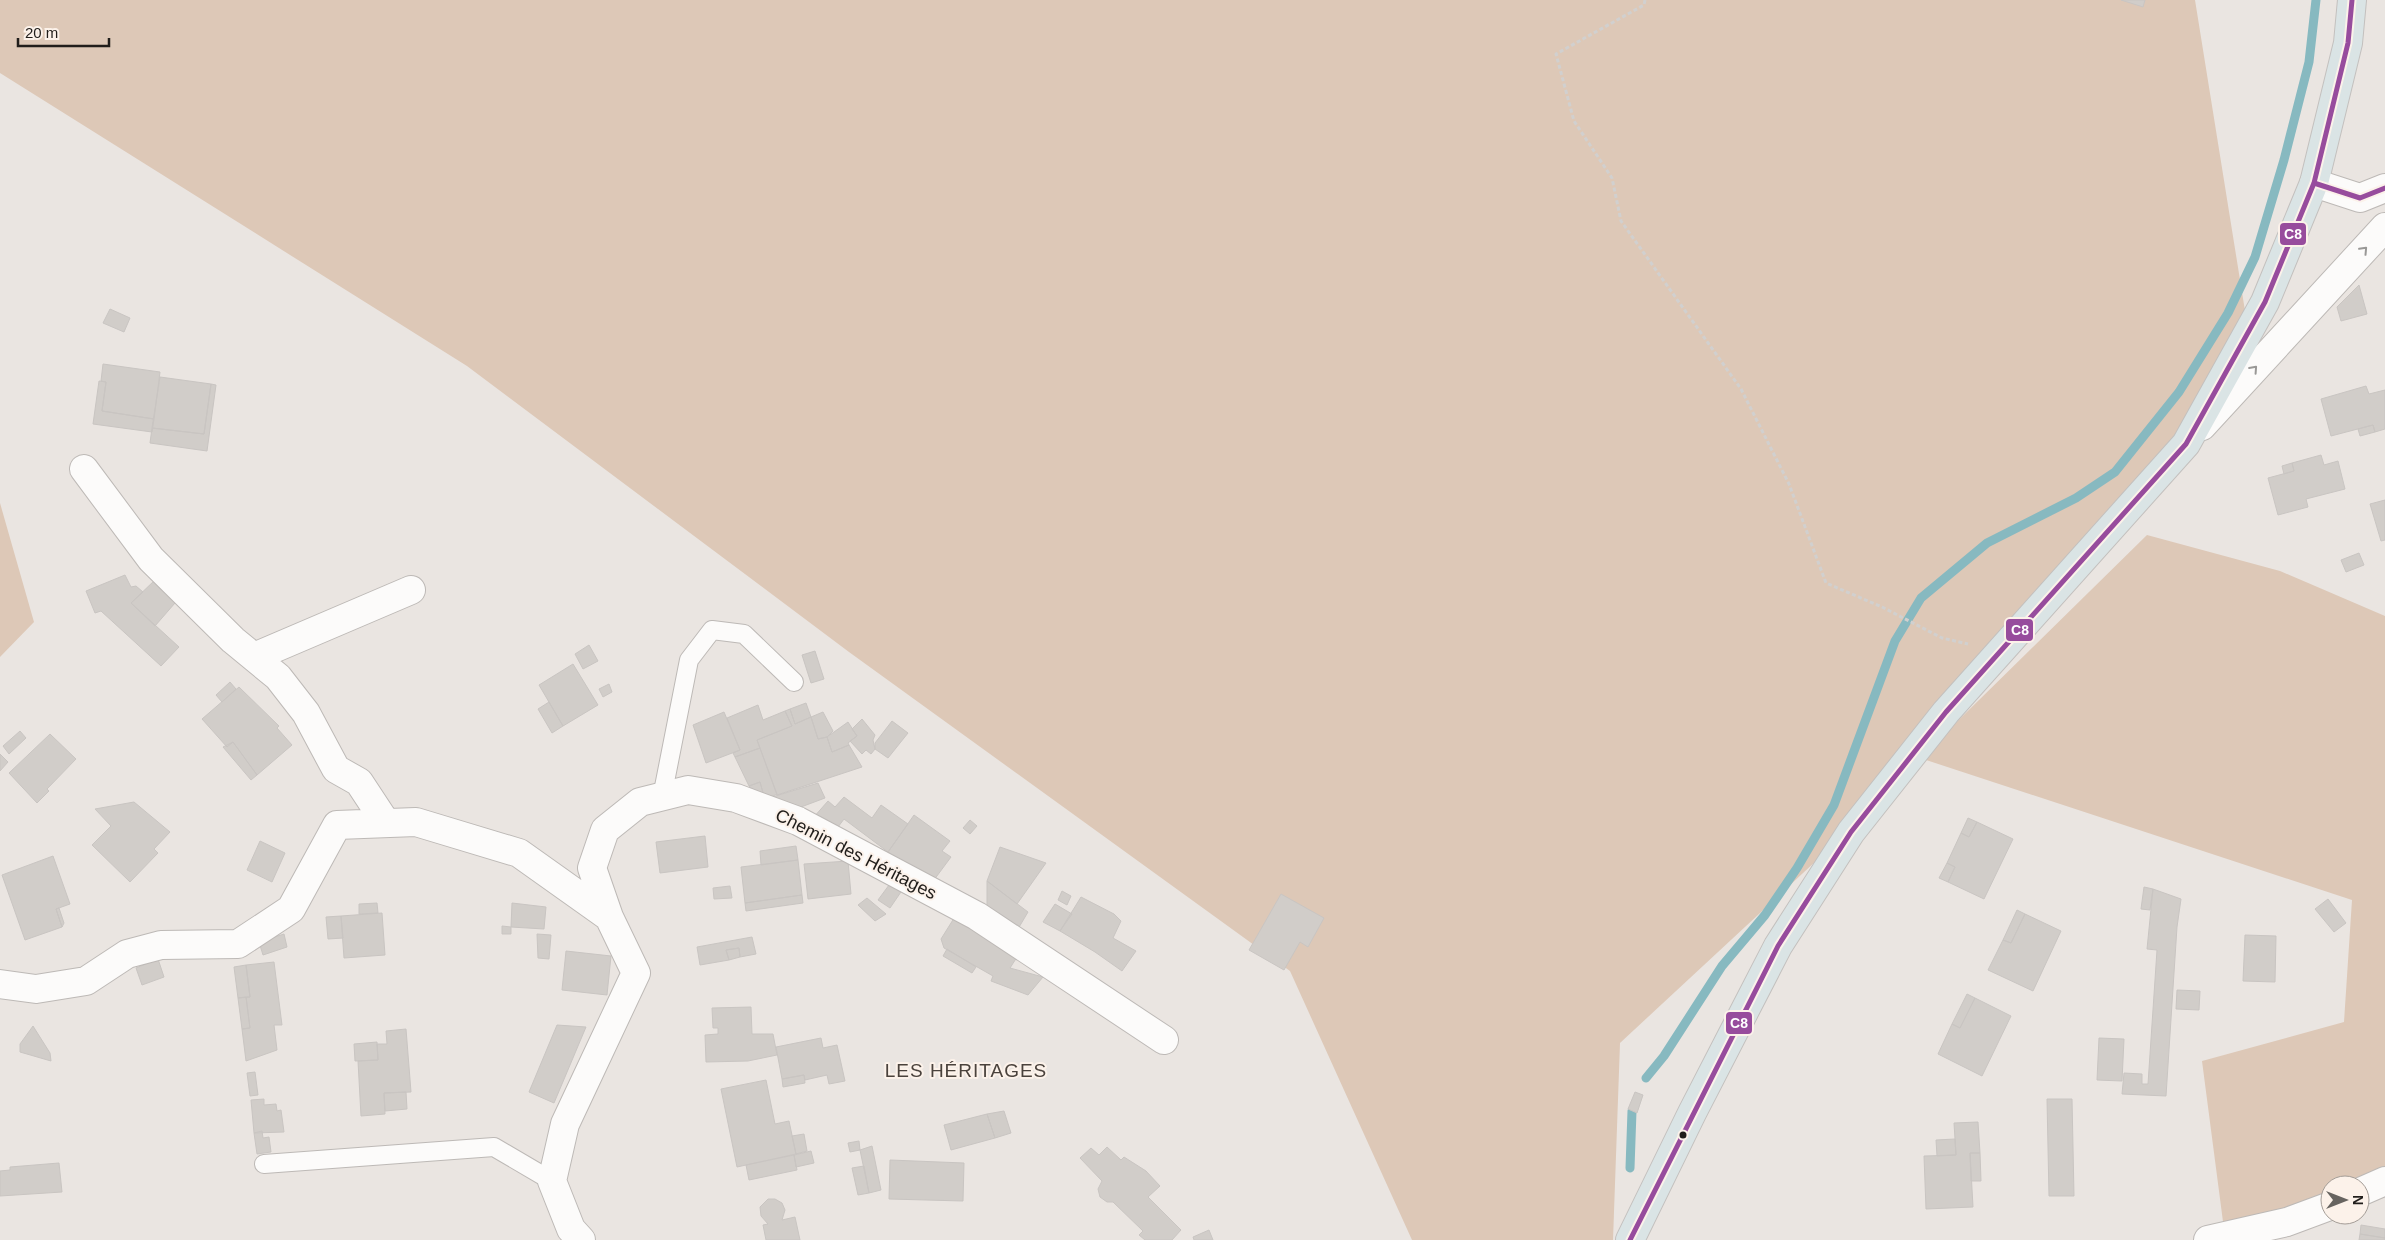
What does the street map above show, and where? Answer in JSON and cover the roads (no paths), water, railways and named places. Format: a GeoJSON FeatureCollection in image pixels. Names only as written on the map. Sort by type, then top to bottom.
{"type":"FeatureCollection","features":[{"type":"Feature","properties":{"kind":"main road"},"geometry":{"type":"LineString","coordinates":[[1630,1240],[1692,1112],[1778,946],[1851,832],[1946,712],[2186,444],[2265,302],[2314,183],[2348,43],[2352,0]]}},
{"type":"Feature","properties":{"kind":"street"},"geometry":{"type":"LineString","coordinates":[[2314,183],[2360,198],[2385,188]]}},
{"type":"Feature","properties":{"kind":"street"},"geometry":{"type":"LineString","coordinates":[[2186,444],[2385,227]]}},
{"type":"Feature","properties":{"kind":"street"},"geometry":{"type":"LineString","coordinates":[[84,469],[151,559],[233,640],[278,677],[306,714],[336,769],[359,782],[386,823]]}},
{"type":"Feature","properties":{"kind":"street"},"geometry":{"type":"LineString","coordinates":[[254,657],[411,590]]}},
{"type":"Feature","properties":{"kind":"street","name":"Chemin des Héritages"},"geometry":{"type":"LineString","coordinates":[[552,1182],[565,1124],[636,973],[609,916],[592,868],[605,830],[640,802],[688,790],[736,798],[798,821],[977,916],[1164,1040]]}},
{"type":"Feature","properties":{"kind":"street"},"geometry":{"type":"LineString","coordinates":[[0,984],[36,989],[86,981],[127,954],[161,945],[238,944],[291,909],[337,825],[416,822],[519,853],[609,916]]}},
{"type":"Feature","properties":{"kind":"street"},"geometry":{"type":"LineString","coordinates":[[2370,1188],[2385,1181]]}},
{"type":"Feature","properties":{"kind":"street"},"geometry":{"type":"LineString","coordinates":[[552,1182],[571,1229],[582,1240]]}},
{"type":"Feature","properties":{"kind":"street"},"geometry":{"type":"LineString","coordinates":[[2208,1240],[2287,1222],[2320,1210]]}},
{"type":"Feature","properties":{"kind":"lane"},"geometry":{"type":"LineString","coordinates":[[662,797],[690,660],[712,630],[744,634],[794,682]]}},
{"type":"Feature","properties":{"kind":"lane"},"geometry":{"type":"LineString","coordinates":[[264,1164],[494,1147],[552,1182]]}},
{"type":"Feature","properties":{"kind":"waterway"},"geometry":{"type":"LineString","coordinates":[[1646,1078],[1664,1056],[1722,966],[1765,915],[1797,868],[1834,805],[1895,641],[1921,598],[1987,543],[2076,498],[2115,472],[2179,392],[2228,313],[2255,257],[2284,160],[2309,62],[2316,0]]}},
{"type":"Feature","properties":{"kind":"waterway"},"geometry":{"type":"LineString","coordinates":[[1630,1168],[1632,1111]]}},
{"type":"Feature","properties":{"kind":"district","name":"LES HÉRITAGES"},"geometry":{"type":"Point","coordinates":[966,1070]}}]}
